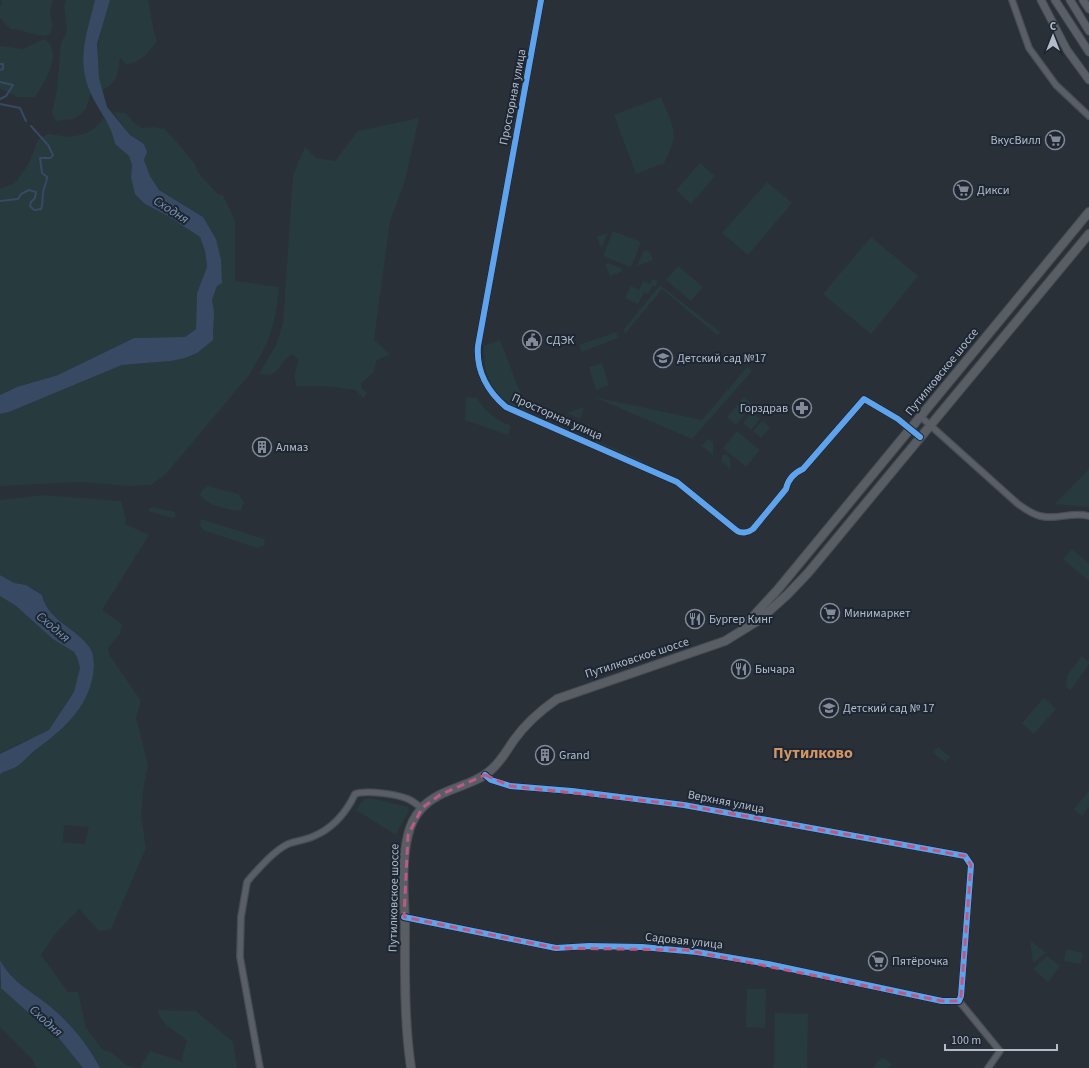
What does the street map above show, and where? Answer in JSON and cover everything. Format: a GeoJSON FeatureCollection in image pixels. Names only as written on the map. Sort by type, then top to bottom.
{"type":"FeatureCollection","features":[{"type":"Feature","properties":{"kind":"main road","name":"Путилковское шоссе"},"geometry":{"type":"LineString","coordinates":[[733,636],[779,588],[1089,212]]}},
{"type":"Feature","properties":{"kind":"main road","name":"Путилковское шоссе"},"geometry":{"type":"LineString","coordinates":[[411,1068],[406,1017],[404,868],[408,835],[411,825],[422,808],[440,795],[485,775],[500,761],[528,723],[543,708],[557,699],[703,649],[733,636],[760,620],[787,595],[931,425],[1089,234]]}},
{"type":"Feature","properties":{"kind":"street","name":"Просторная улица"},"geometry":{"type":"LineString","coordinates":[[542,0],[478,349],[480,371],[484,382],[498,400],[506,407],[676,482],[736,530],[741,532],[747,532],[753,529],[786,489],[787,483],[796,472],[803,469],[864,399],[898,419],[920,437]]}},
{"type":"Feature","properties":{"kind":"street"},"geometry":{"type":"LineString","coordinates":[[1012,0],[1029,48],[1056,85],[1089,116]]}},
{"type":"Feature","properties":{"kind":"street"},"geometry":{"type":"LineString","coordinates":[[1041,0],[1067,50],[1089,80]]}},
{"type":"Feature","properties":{"kind":"street"},"geometry":{"type":"LineString","coordinates":[[1055,0],[1089,52]]}},
{"type":"Feature","properties":{"kind":"street"},"geometry":{"type":"LineString","coordinates":[[1070,0],[1089,31]]}},
{"type":"Feature","properties":{"kind":"street"},"geometry":{"type":"LineString","coordinates":[[1083,0],[1089,9]]}},
{"type":"Feature","properties":{"kind":"street"},"geometry":{"type":"LineString","coordinates":[[921,417],[1018,504],[1031,513],[1048,517],[1071,514],[1089,516]]}},
{"type":"Feature","properties":{"kind":"street","name":"Верхняя улица"},"geometry":{"type":"LineString","coordinates":[[485,775],[492,780],[510,786],[572,791],[684,805],[965,856],[971,865],[961,996],[959,1001]]}},
{"type":"Feature","properties":{"kind":"street"},"geometry":{"type":"LineString","coordinates":[[260,1068],[240,957],[241,917],[246,886],[251,877],[280,849],[289,844],[321,833],[338,821],[347,809],[355,794],[360,792],[390,795],[409,799],[422,808]]}},
{"type":"Feature","properties":{"kind":"street","name":"Садовая улица"},"geometry":{"type":"LineString","coordinates":[[404,917],[556,948],[642,947],[698,952],[768,964],[942,1002],[959,1001]]}},
{"type":"Feature","properties":{"kind":"street"},"geometry":{"type":"LineString","coordinates":[[959,1001],[1000,1051],[988,1068]]}},
{"type":"Feature","properties":{"kind":"highlighted area"},"geometry":{"type":"Polygon","coordinates":[[[485,775],[510,786],[684,805],[965,856],[971,865],[961,996],[959,1001],[942,1001],[686,950],[556,948],[404,917],[408,835],[422,808],[440,795],[485,775]]]}},
{"type":"Feature","properties":{"kind":"green space"},"geometry":{"type":"Polygon","coordinates":[[[1,0],[53,0],[50,8],[52,27],[49,35],[44,36],[10,29],[0,18],[1,0]]]}},
{"type":"Feature","properties":{"kind":"green space"},"geometry":{"type":"Polygon","coordinates":[[[66,0],[95,0],[87,31],[84,66],[91,92],[86,109],[80,115],[73,119],[56,121],[52,113],[57,90],[61,43],[67,31],[64,6],[66,0]]]}},
{"type":"Feature","properties":{"kind":"green space"},"geometry":{"type":"Polygon","coordinates":[[[110,0],[148,0],[157,41],[147,53],[136,61],[126,65],[120,57],[118,72],[114,81],[102,90],[97,65],[97,54],[100,34],[110,0]]]}},
{"type":"Feature","properties":{"kind":"green space"},"geometry":{"type":"Polygon","coordinates":[[[44,39],[50,45],[53,52],[53,59],[51,68],[35,97],[18,97],[0,89],[0,46],[23,49],[44,39]]]}},
{"type":"Feature","properties":{"kind":"green space"},"geometry":{"type":"Polygon","coordinates":[[[661,97],[672,123],[674,136],[672,144],[664,163],[636,174],[614,115],[661,97]]]}},
{"type":"Feature","properties":{"kind":"green space"},"geometry":{"type":"Polygon","coordinates":[[[113,112],[126,113],[133,122],[142,128],[154,127],[165,129],[195,164],[199,174],[219,195],[223,195],[235,220],[235,281],[279,287],[276,313],[267,343],[249,375],[165,475],[151,485],[127,486],[80,482],[0,486],[0,414],[9,412],[122,365],[171,361],[197,353],[214,333],[212,300],[217,286],[216,239],[203,217],[159,190],[150,176],[144,160],[147,152],[144,144],[130,135],[113,112]]]}},
{"type":"Feature","properties":{"kind":"green space"},"geometry":{"type":"Polygon","coordinates":[[[104,118],[113,131],[115,144],[129,156],[132,165],[131,177],[145,204],[168,216],[200,237],[205,251],[207,267],[197,293],[196,329],[185,337],[134,338],[58,375],[17,387],[0,395],[0,189],[15,183],[29,163],[38,140],[48,134],[70,137],[84,134],[95,128],[104,118]]]}},
{"type":"Feature","properties":{"kind":"green space"},"geometry":{"type":"Polygon","coordinates":[[[419,118],[405,181],[390,221],[374,340],[390,354],[377,360],[373,373],[361,383],[362,389],[367,393],[363,398],[356,390],[326,386],[297,386],[295,376],[298,359],[293,354],[284,361],[276,372],[267,375],[259,374],[276,345],[283,324],[293,175],[305,147],[316,158],[335,161],[358,131],[419,118]]]}},
{"type":"Feature","properties":{"kind":"green space"},"geometry":{"type":"Polygon","coordinates":[[[700,163],[715,176],[691,204],[676,190],[700,163]]]}},
{"type":"Feature","properties":{"kind":"green space"},"geometry":{"type":"Polygon","coordinates":[[[767,182],[792,203],[748,255],[722,233],[767,182]]]}},
{"type":"Feature","properties":{"kind":"green space"},"geometry":{"type":"Polygon","coordinates":[[[613,231],[641,242],[631,267],[603,256],[613,231]]]}},
{"type":"Feature","properties":{"kind":"green space"},"geometry":{"type":"Polygon","coordinates":[[[608,233],[601,248],[597,237],[608,233]]]}},
{"type":"Feature","properties":{"kind":"green space"},"geometry":{"type":"Polygon","coordinates":[[[871,237],[918,276],[871,334],[823,294],[871,237]]]}},
{"type":"Feature","properties":{"kind":"green space"},"geometry":{"type":"Polygon","coordinates":[[[644,250],[650,252],[653,260],[637,266],[644,250]]]}},
{"type":"Feature","properties":{"kind":"green space"},"geometry":{"type":"Polygon","coordinates":[[[608,263],[621,268],[623,271],[610,276],[605,264],[608,263]]]}},
{"type":"Feature","properties":{"kind":"green space"},"geometry":{"type":"Polygon","coordinates":[[[678,266],[703,287],[691,301],[666,280],[678,266]]]}},
{"type":"Feature","properties":{"kind":"green space"},"geometry":{"type":"Polygon","coordinates":[[[652,279],[658,281],[655,287],[652,286],[648,294],[644,292],[638,304],[625,298],[631,286],[639,290],[643,281],[650,284],[652,279]]]}},
{"type":"Feature","properties":{"kind":"green space"},"geometry":{"type":"Polygon","coordinates":[[[660,285],[720,332],[717,335],[662,289],[625,334],[624,329],[660,285]]]}},
{"type":"Feature","properties":{"kind":"green space"},"geometry":{"type":"Polygon","coordinates":[[[616,332],[618,338],[582,352],[579,345],[616,332]]]}},
{"type":"Feature","properties":{"kind":"green space"},"geometry":{"type":"Polygon","coordinates":[[[500,340],[528,413],[507,402],[493,388],[489,379],[484,359],[484,346],[500,340]]]}},
{"type":"Feature","properties":{"kind":"green space"},"geometry":{"type":"Polygon","coordinates":[[[602,363],[609,385],[596,390],[589,367],[602,363]]]}},
{"type":"Feature","properties":{"kind":"green space"},"geometry":{"type":"Polygon","coordinates":[[[747,367],[752,371],[692,439],[594,397],[702,420],[747,367]]]}},
{"type":"Feature","properties":{"kind":"green space"},"geometry":{"type":"Polygon","coordinates":[[[466,397],[477,398],[484,408],[492,415],[511,426],[508,435],[465,420],[466,397]]]}},
{"type":"Feature","properties":{"kind":"green space"},"geometry":{"type":"Polygon","coordinates":[[[744,397],[753,405],[736,425],[727,417],[744,397]]]}},
{"type":"Feature","properties":{"kind":"green space"},"geometry":{"type":"Polygon","coordinates":[[[584,407],[580,419],[567,413],[584,407]]]}},
{"type":"Feature","properties":{"kind":"green space"},"geometry":{"type":"Polygon","coordinates":[[[752,412],[760,419],[751,430],[743,423],[752,412]]]}},
{"type":"Feature","properties":{"kind":"green space"},"geometry":{"type":"Polygon","coordinates":[[[762,421],[770,427],[761,438],[753,431],[762,421]]]}},
{"type":"Feature","properties":{"kind":"green space"},"geometry":{"type":"Polygon","coordinates":[[[737,431],[760,450],[746,467],[723,448],[737,431]]]}},
{"type":"Feature","properties":{"kind":"green space"},"geometry":{"type":"Polygon","coordinates":[[[708,439],[713,442],[713,455],[702,446],[708,439]]]}},
{"type":"Feature","properties":{"kind":"green space"},"geometry":{"type":"Polygon","coordinates":[[[596,440],[643,461],[642,464],[595,444],[596,440]]]}},
{"type":"Feature","properties":{"kind":"green space"},"geometry":{"type":"Polygon","coordinates":[[[722,455],[727,455],[730,458],[730,469],[722,462],[722,455]]]}},
{"type":"Feature","properties":{"kind":"green space"},"geometry":{"type":"Polygon","coordinates":[[[1089,469],[1089,507],[1055,504],[1089,469]]]}},
{"type":"Feature","properties":{"kind":"green space"},"geometry":{"type":"Polygon","coordinates":[[[208,486],[238,494],[244,502],[241,511],[219,507],[204,499],[200,495],[202,490],[208,486]]]}},
{"type":"Feature","properties":{"kind":"green space"},"geometry":{"type":"Polygon","coordinates":[[[43,495],[121,501],[126,519],[125,524],[149,535],[102,610],[122,624],[120,634],[108,648],[110,656],[141,701],[136,718],[148,765],[141,815],[146,848],[111,929],[99,931],[79,909],[55,934],[41,955],[68,992],[78,992],[86,1028],[102,1049],[114,1054],[126,1065],[135,1068],[100,1068],[85,1043],[72,1028],[52,1008],[23,987],[11,976],[0,960],[0,774],[20,764],[71,720],[88,690],[92,678],[94,663],[90,648],[78,635],[57,618],[46,604],[42,595],[26,585],[14,583],[0,575],[0,500],[43,495]],[[64,825],[63,842],[85,844],[89,827],[64,825]]]}},
{"type":"Feature","properties":{"kind":"green space"},"geometry":{"type":"Polygon","coordinates":[[[151,507],[175,512],[175,517],[172,518],[148,511],[151,507]]]}},
{"type":"Feature","properties":{"kind":"green space"},"geometry":{"type":"Polygon","coordinates":[[[201,519],[264,539],[265,545],[257,548],[203,530],[200,525],[201,519]]]}},
{"type":"Feature","properties":{"kind":"green space"},"geometry":{"type":"Polygon","coordinates":[[[1072,549],[1089,564],[1089,581],[1063,559],[1072,549]]]}},
{"type":"Feature","properties":{"kind":"green space"},"geometry":{"type":"Polygon","coordinates":[[[0,596],[10,602],[74,652],[80,668],[74,692],[49,730],[0,754],[0,596]]]}},
{"type":"Feature","properties":{"kind":"green space"},"geometry":{"type":"Polygon","coordinates":[[[1082,656],[1089,662],[1089,664],[1070,691],[1066,686],[1067,676],[1082,656]]]}},
{"type":"Feature","properties":{"kind":"green space"},"geometry":{"type":"Polygon","coordinates":[[[1044,698],[1056,709],[1034,734],[1022,723],[1044,698]]]}},
{"type":"Feature","properties":{"kind":"green space"},"geometry":{"type":"Polygon","coordinates":[[[938,747],[950,757],[945,762],[933,753],[938,747]]]}},
{"type":"Feature","properties":{"kind":"green space"},"geometry":{"type":"Polygon","coordinates":[[[1089,790],[1089,806],[1082,816],[1074,810],[1089,790]]]}},
{"type":"Feature","properties":{"kind":"green space"},"geometry":{"type":"Polygon","coordinates":[[[370,798],[408,807],[409,810],[396,835],[356,810],[364,799],[370,798]]]}},
{"type":"Feature","properties":{"kind":"green space"},"geometry":{"type":"Polygon","coordinates":[[[1030,940],[1046,953],[1033,963],[1030,940]]]}},
{"type":"Feature","properties":{"kind":"green space"},"geometry":{"type":"Polygon","coordinates":[[[1066,949],[1083,953],[1081,964],[1064,961],[1066,949]]]}},
{"type":"Feature","properties":{"kind":"green space"},"geometry":{"type":"Polygon","coordinates":[[[1047,956],[1060,966],[1048,982],[1033,969],[1047,956]]]}},
{"type":"Feature","properties":{"kind":"green space"},"geometry":{"type":"Polygon","coordinates":[[[0,986],[51,1033],[58,1037],[83,1068],[37,1068],[31,1058],[0,1027],[0,986]]]}},
{"type":"Feature","properties":{"kind":"green space"},"geometry":{"type":"Polygon","coordinates":[[[747,989],[766,989],[765,1028],[746,1027],[747,989]]]}},
{"type":"Feature","properties":{"kind":"green space"},"geometry":{"type":"Polygon","coordinates":[[[158,1010],[196,1011],[233,1042],[237,1068],[140,1068],[150,1051],[183,1062],[182,1057],[187,1041],[165,1024],[159,1015],[158,1010]]]}},
{"type":"Feature","properties":{"kind":"green space"},"geometry":{"type":"Polygon","coordinates":[[[775,1013],[808,1014],[807,1068],[774,1068],[775,1013]]]}},
{"type":"Feature","properties":{"kind":"green space"},"geometry":{"type":"Polygon","coordinates":[[[882,1057],[892,1064],[888,1068],[873,1068],[882,1057]]]}},
{"type":"Feature","properties":{"kind":"water","name":"Сходня"},"geometry":{"type":"Polygon","coordinates":[[[95,0],[110,0],[97,44],[99,78],[107,107],[130,135],[144,144],[147,152],[144,160],[150,176],[159,190],[203,217],[216,239],[221,260],[222,283],[217,286],[212,300],[214,312],[213,340],[197,353],[185,358],[171,361],[122,365],[9,412],[0,414],[0,395],[17,387],[58,375],[134,338],[185,337],[196,329],[197,293],[207,267],[205,251],[200,237],[168,216],[145,204],[135,194],[131,177],[132,165],[129,156],[115,144],[109,126],[93,98],[84,73],[84,49],[95,0]]]}},
{"type":"Feature","properties":{"kind":"water","name":"Сходня"},"geometry":{"type":"Polygon","coordinates":[[[0,575],[14,583],[26,585],[42,595],[45,604],[56,618],[78,635],[90,648],[93,654],[94,665],[90,687],[79,709],[72,718],[55,735],[35,750],[20,764],[0,774],[0,754],[49,730],[74,692],[80,668],[74,652],[53,639],[16,606],[0,596],[0,575]]]}},
{"type":"Feature","properties":{"kind":"water","name":"Сходня"},"geometry":{"type":"Polygon","coordinates":[[[0,960],[11,976],[23,987],[52,1008],[72,1028],[85,1043],[100,1068],[83,1068],[58,1037],[51,1033],[1,988],[0,960]]]}},
{"type":"Feature","properties":{"kind":"waterway"},"geometry":{"type":"LineString","coordinates":[[0,64],[3,64],[3,69],[0,70]]}},
{"type":"Feature","properties":{"kind":"waterway"},"geometry":{"type":"LineString","coordinates":[[0,82],[13,85],[6,96],[0,99]]}},
{"type":"Feature","properties":{"kind":"waterway"},"geometry":{"type":"LineString","coordinates":[[0,104],[20,108],[26,121]]}},
{"type":"Feature","properties":{"kind":"waterway"},"geometry":{"type":"LineString","coordinates":[[0,201],[18,199],[21,194],[29,190],[36,192],[35,198],[31,202],[30,206],[34,210],[41,209],[47,177],[42,173],[40,158],[51,158],[53,155],[48,145],[31,126]]}},
{"type":"Feature","properties":{"kind":"cycle path"},"geometry":{"type":"LineString","coordinates":[[541,0],[478,346],[481,372],[484,380],[494,395],[506,407],[677,482],[736,530],[742,532],[747,532],[753,529],[786,489],[788,482],[792,477],[803,469],[864,399],[898,419],[920,437]]}},
{"type":"Feature","properties":{"kind":"cycle path"},"geometry":{"type":"LineString","coordinates":[[404,917],[556,948],[589,946],[642,947],[697,952],[768,964],[942,1001],[959,1001],[961,996],[971,865],[965,856],[684,805],[572,791],[510,786],[491,780],[485,775]]}},
{"type":"Feature","properties":{"kind":"place","name":"ВкусВилл"},"geometry":{"type":"Point","coordinates":[1055,140]}},
{"type":"Feature","properties":{"kind":"place","name":"Дикси"},"geometry":{"type":"Point","coordinates":[963,190]}},
{"type":"Feature","properties":{"kind":"place","name":"СДЭК"},"geometry":{"type":"Point","coordinates":[532,340]}},
{"type":"Feature","properties":{"kind":"place","name":"Детский сад №17"},"geometry":{"type":"Point","coordinates":[663,358]}},
{"type":"Feature","properties":{"kind":"place","name":"Горздрав"},"geometry":{"type":"Point","coordinates":[802,408]}},
{"type":"Feature","properties":{"kind":"place","name":"Алмаз"},"geometry":{"type":"Point","coordinates":[262,447]}},
{"type":"Feature","properties":{"kind":"place","name":"Минимаркет"},"geometry":{"type":"Point","coordinates":[830,613]}},
{"type":"Feature","properties":{"kind":"place","name":"Бургер Кинг"},"geometry":{"type":"Point","coordinates":[695,619]}},
{"type":"Feature","properties":{"kind":"place","name":"Бычара"},"geometry":{"type":"Point","coordinates":[741,669]}},
{"type":"Feature","properties":{"kind":"place","name":"Детский сад № 17"},"geometry":{"type":"Point","coordinates":[829,708]}},
{"type":"Feature","properties":{"kind":"place","name":"Grand"},"geometry":{"type":"Point","coordinates":[545,755]}},
{"type":"Feature","properties":{"kind":"place","name":"Пятёрочка"},"geometry":{"type":"Point","coordinates":[878,961]}},
{"type":"Feature","properties":{"kind":"district","name":"Путилково"},"geometry":{"type":"Point","coordinates":[813,753]}}]}
